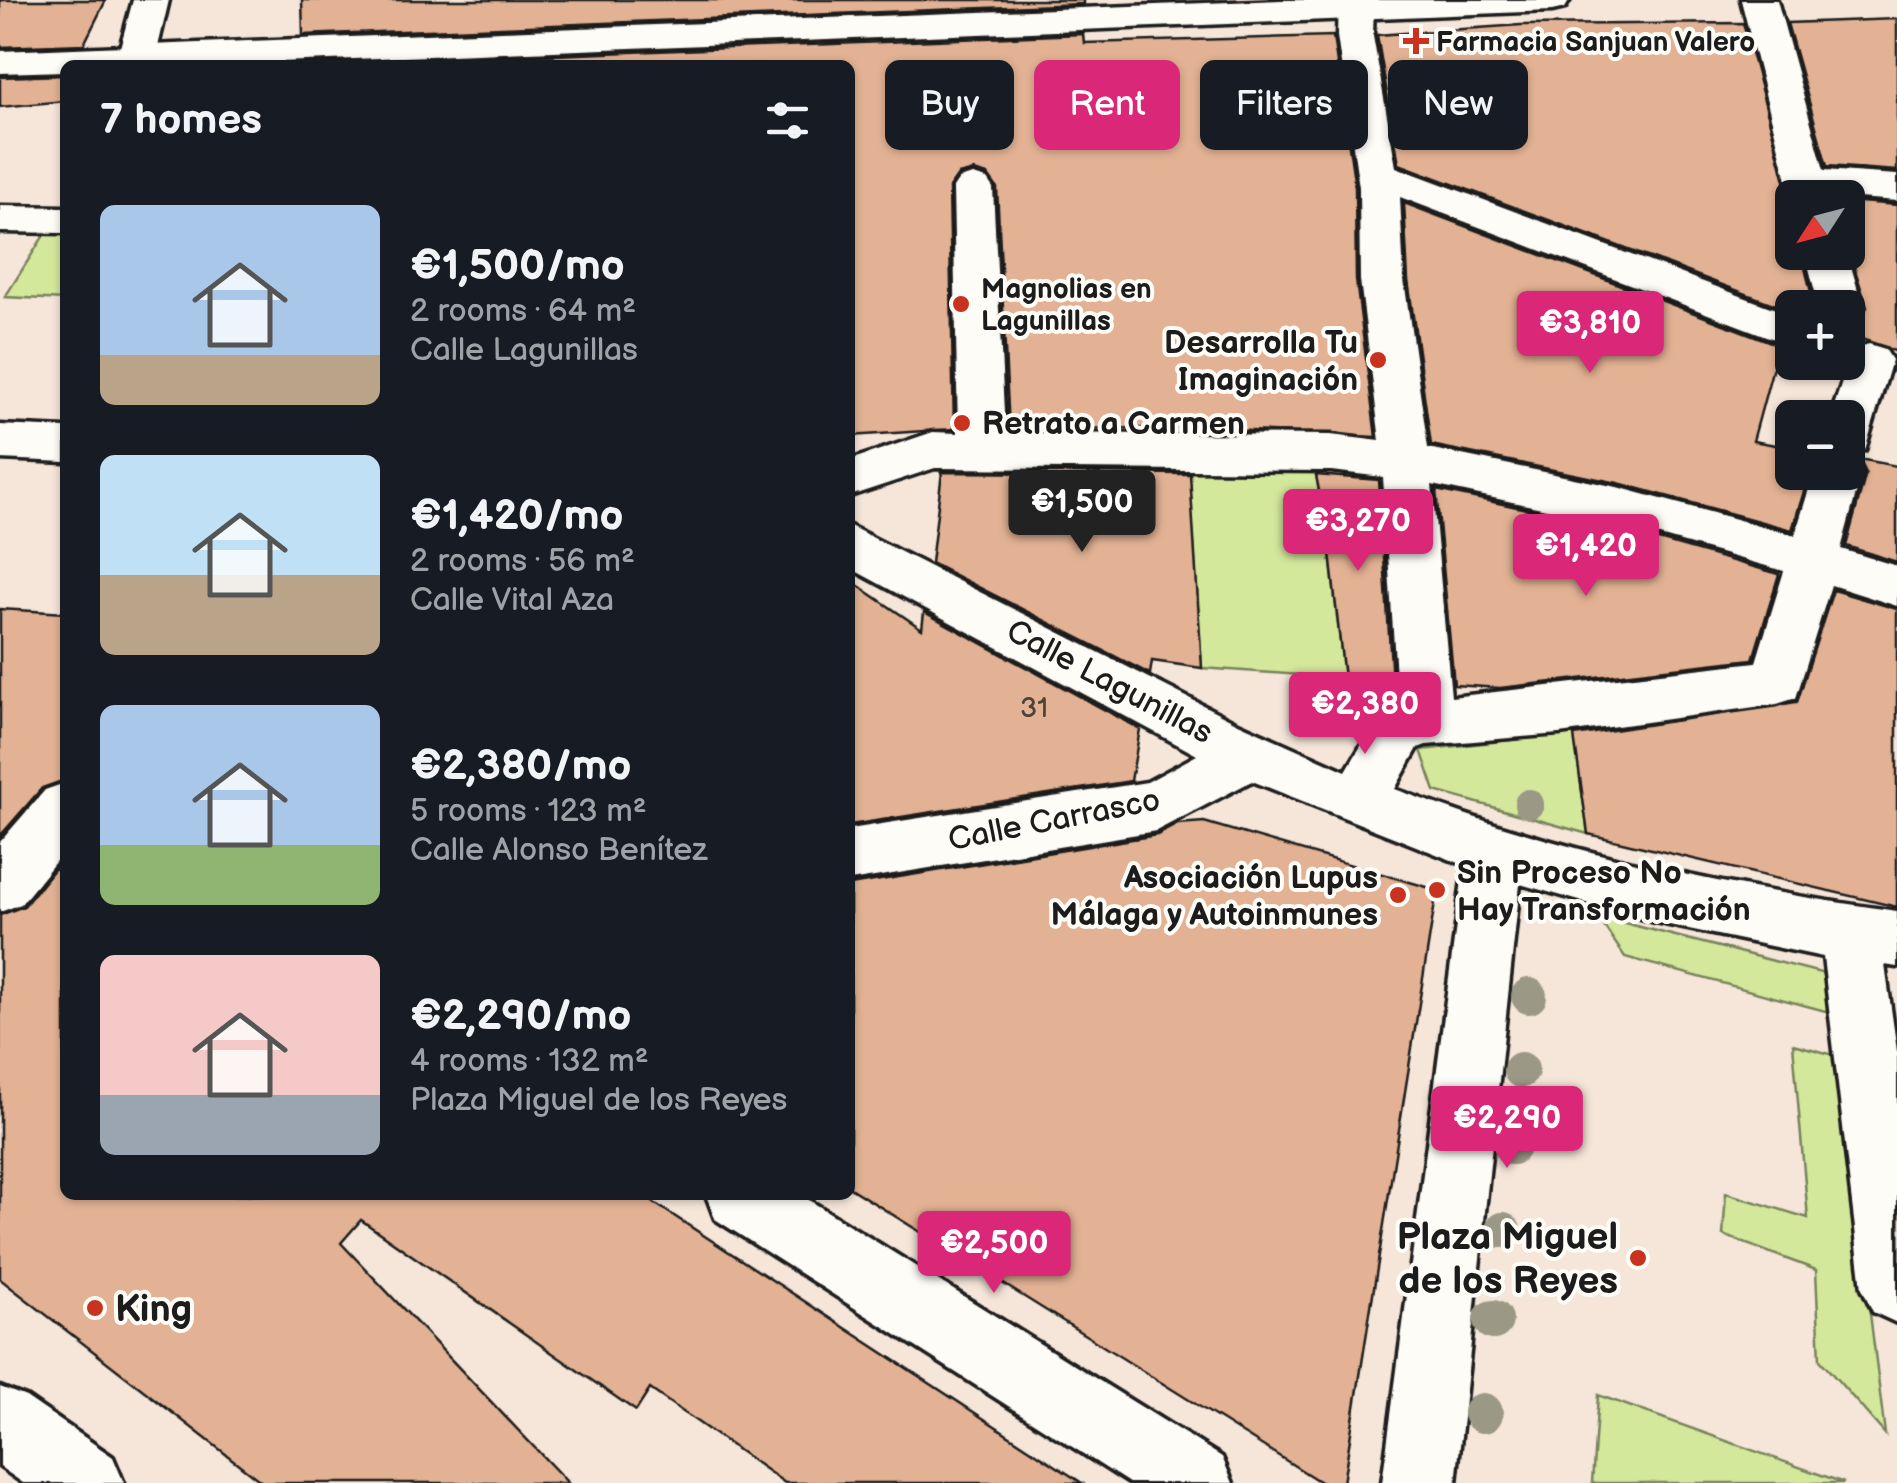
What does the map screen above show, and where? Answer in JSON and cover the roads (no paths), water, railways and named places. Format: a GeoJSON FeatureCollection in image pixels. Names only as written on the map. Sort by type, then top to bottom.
{"type":"FeatureCollection","features":[{"type":"Feature","properties":{"kind":"street"},"geometry":{"type":"LineString","coordinates":[[137,56],[151,0]]}},
{"type":"Feature","properties":{"kind":"street"},"geometry":{"type":"LineString","coordinates":[[0,62],[137,56],[342,56],[1355,4],[1552,0]]}},
{"type":"Feature","properties":{"kind":"street"},"geometry":{"type":"LineString","coordinates":[[1759,0],[1808,180]]}},
{"type":"Feature","properties":{"kind":"street"},"geometry":{"type":"LineString","coordinates":[[1355,4],[1377,174],[1382,280],[1406,463],[1426,722]]}},
{"type":"Feature","properties":{"kind":"street"},"geometry":{"type":"LineString","coordinates":[[1377,174],[1775,324]]}},
{"type":"Feature","properties":{"kind":"street"},"geometry":{"type":"LineString","coordinates":[[973,188],[982,449]]}},
{"type":"Feature","properties":{"kind":"street"},"geometry":{"type":"LineString","coordinates":[[1865,188],[1897,188]]}},
{"type":"Feature","properties":{"kind":"street"},"geometry":{"type":"LineString","coordinates":[[0,219],[60,220]]}},
{"type":"Feature","properties":{"kind":"street"},"geometry":{"type":"LineString","coordinates":[[0,442],[60,445]]}},
{"type":"Feature","properties":{"kind":"street"},"geometry":{"type":"LineString","coordinates":[[868,472],[933,450],[1331,453],[1406,463],[1626,507],[1897,586]]}},
{"type":"Feature","properties":{"kind":"street"},"geometry":{"type":"LineString","coordinates":[[1358,801],[1399,731],[1426,722],[1559,712],[1777,682],[1833,490]]}},
{"type":"Feature","properties":{"kind":"street","name":"Calle Lagunillas"},"geometry":{"type":"LineString","coordinates":[[855,547],[1249,755],[1358,801],[1495,849],[1621,884],[1874,937]]}},
{"type":"Feature","properties":{"kind":"street","name":"Calle Carrasco"},"geometry":{"type":"LineString","coordinates":[[855,854],[1156,806],[1249,755]]}},
{"type":"Feature","properties":{"kind":"street"},"geometry":{"type":"LineString","coordinates":[[1419,1483],[1495,849]]}},
{"type":"Feature","properties":{"kind":"street"},"geometry":{"type":"LineString","coordinates":[[1874,937],[1897,1288]]}},
{"type":"Feature","properties":{"kind":"street"},"geometry":{"type":"LineString","coordinates":[[747,1200],[1196,1483]]}},
{"type":"Feature","properties":{"kind":"street"},"geometry":{"type":"LineString","coordinates":[[0,1424],[87,1483]]}},
{"type":"Feature","properties":{"kind":"place","name":"Farmacia Sanjuan Valero"},"geometry":{"type":"Point","coordinates":[1416,41]}},
{"type":"Feature","properties":{"kind":"place","name":"Magnolias en Lagunillas"},"geometry":{"type":"Point","coordinates":[961,304]}},
{"type":"Feature","properties":{"kind":"place","name":"Desarrolla Tu Imaginación"},"geometry":{"type":"Point","coordinates":[1378,360]}},
{"type":"Feature","properties":{"kind":"place","name":"Retrato a Carmen"},"geometry":{"type":"Point","coordinates":[962,423]}},
{"type":"Feature","properties":{"kind":"place","name":"Sin Proceso No Hay Transformación"},"geometry":{"type":"Point","coordinates":[1437,890]}},
{"type":"Feature","properties":{"kind":"place","name":"Asociación Lupus Málaga y Autoinmunes"},"geometry":{"type":"Point","coordinates":[1398,895]}},
{"type":"Feature","properties":{"kind":"place","name":"Plaza Miguel de los Reyes"},"geometry":{"type":"Point","coordinates":[1638,1258]}},
{"type":"Feature","properties":{"kind":"place","name":"King"},"geometry":{"type":"Point","coordinates":[95,1308]}}]}
